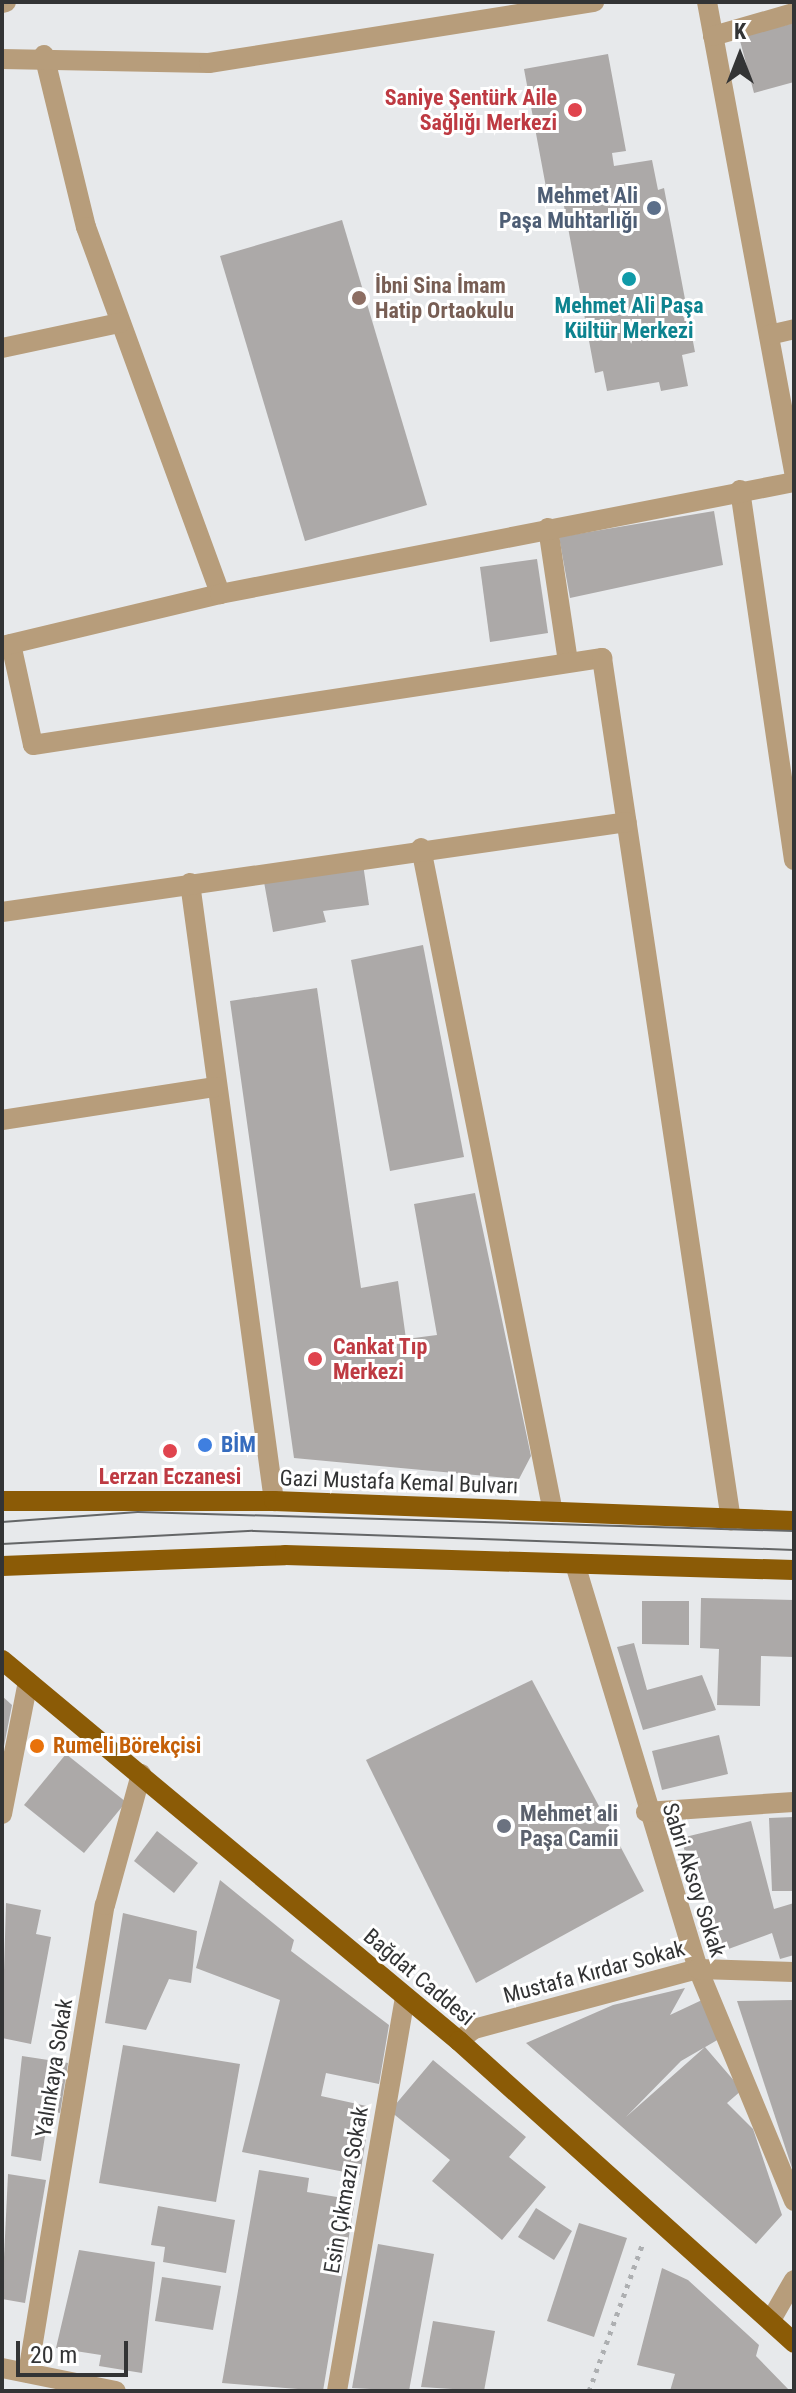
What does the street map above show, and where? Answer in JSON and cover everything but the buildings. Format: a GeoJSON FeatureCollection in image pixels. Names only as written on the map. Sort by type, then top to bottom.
{"type":"FeatureCollection","features":[{"type":"Feature","properties":{"kind":"main road","name":"Gazi Mustafa Kemal Bulvarı"},"geometry":{"type":"LineString","coordinates":[[2,1501],[274,1501],[794,1521]]}},
{"type":"Feature","properties":{"kind":"main road"},"geometry":{"type":"LineString","coordinates":[[2,1566],[285,1555],[794,1570]]}},
{"type":"Feature","properties":{"kind":"main road","name":"Bağdat Caddesi"},"geometry":{"type":"LineString","coordinates":[[2,1660],[459,2041],[794,2343]]}},
{"type":"Feature","properties":{"kind":"street"},"geometry":{"type":"LineString","coordinates":[[2,59],[44,55],[209,63],[594,2]]}},
{"type":"Feature","properties":{"kind":"street"},"geometry":{"type":"LineString","coordinates":[[707,2],[794,473]]}},
{"type":"Feature","properties":{"kind":"street"},"geometry":{"type":"LineString","coordinates":[[713,36],[794,13]]}},
{"type":"Feature","properties":{"kind":"street"},"geometry":{"type":"LineString","coordinates":[[44,55],[86,227],[220,594]]}},
{"type":"Feature","properties":{"kind":"street"},"geometry":{"type":"LineString","coordinates":[[2,348],[120,323]]}},
{"type":"Feature","properties":{"kind":"street"},"geometry":{"type":"LineString","coordinates":[[769,335],[794,329]]}},
{"type":"Feature","properties":{"kind":"street"},"geometry":{"type":"LineString","coordinates":[[731,1520],[602,658],[33,745],[6,645],[220,594],[740,490],[794,482]]}},
{"type":"Feature","properties":{"kind":"street"},"geometry":{"type":"LineString","coordinates":[[740,490],[794,860]]}},
{"type":"Feature","properties":{"kind":"street"},"geometry":{"type":"LineString","coordinates":[[548,528],[568,662]]}},
{"type":"Feature","properties":{"kind":"street"},"geometry":{"type":"LineString","coordinates":[[2,912],[421,848],[627,822]]}},
{"type":"Feature","properties":{"kind":"street"},"geometry":{"type":"LineString","coordinates":[[421,848],[553,1512]]}},
{"type":"Feature","properties":{"kind":"street"},"geometry":{"type":"LineString","coordinates":[[190,883],[215,1087],[274,1501]]}},
{"type":"Feature","properties":{"kind":"street"},"geometry":{"type":"LineString","coordinates":[[2,1120],[215,1087]]}},
{"type":"Feature","properties":{"kind":"street","name":"Sabri Aksoy Sokak"},"geometry":{"type":"LineString","coordinates":[[575,1564],[582,1626],[698,1969],[794,2201]]}},
{"type":"Feature","properties":{"kind":"street"},"geometry":{"type":"LineString","coordinates":[[2,1814],[28,1682]]}},
{"type":"Feature","properties":{"kind":"street","name":"Yalınkaya Sokak"},"geometry":{"type":"LineString","coordinates":[[28,2373],[105,1905],[141,1774]]}},
{"type":"Feature","properties":{"kind":"street"},"geometry":{"type":"LineString","coordinates":[[646,1812],[794,1802]]}},
{"type":"Feature","properties":{"kind":"street","name":"Mustafa Kırdar Sokak"},"geometry":{"type":"LineString","coordinates":[[459,2041],[474,2029],[698,1969],[794,1972]]}},
{"type":"Feature","properties":{"kind":"street","name":"Esin Çıkmazı Sokak"},"geometry":{"type":"LineString","coordinates":[[337,2391],[405,1997]]}},
{"type":"Feature","properties":{"kind":"street"},"geometry":{"type":"LineString","coordinates":[[771,2320],[794,2280]]}},
{"type":"Feature","properties":{"kind":"street"},"geometry":{"type":"LineString","coordinates":[[2,2368],[116,2391]]}},
{"type":"Feature","properties":{"kind":"path"},"geometry":{"type":"LineString","coordinates":[[589,2391],[645,2235]]}},
{"type":"Feature","properties":{"kind":"tram line"},"geometry":{"type":"LineString","coordinates":[[2,1522],[138,1512],[794,1531]]}},
{"type":"Feature","properties":{"kind":"tram line"},"geometry":{"type":"LineString","coordinates":[[2,1544],[253,1531],[794,1550]]}},
{"type":"Feature","properties":{"kind":"place","name":"Saniye Şentürk Aile Sağlığı Merkezi"},"geometry":{"type":"Point","coordinates":[575,110]}},
{"type":"Feature","properties":{"kind":"place","name":"Mehmet Ali Paşa Muhtarlığı"},"geometry":{"type":"Point","coordinates":[654,208]}},
{"type":"Feature","properties":{"kind":"place","name":"Mehmet Ali Paşa Kültür Merkezi"},"geometry":{"type":"Point","coordinates":[629,279]}},
{"type":"Feature","properties":{"kind":"place","name":"İbni Sina İmam Hatip Ortaokulu"},"geometry":{"type":"Point","coordinates":[359,298]}},
{"type":"Feature","properties":{"kind":"place","name":"Cankat Tıp Merkezi"},"geometry":{"type":"Point","coordinates":[315,1359]}},
{"type":"Feature","properties":{"kind":"place","name":"BİM"},"geometry":{"type":"Point","coordinates":[205,1445]}},
{"type":"Feature","properties":{"kind":"place","name":"Lerzan Eczanesi"},"geometry":{"type":"Point","coordinates":[170,1451]}},
{"type":"Feature","properties":{"kind":"place","name":"Rumeli Börekçisi"},"geometry":{"type":"Point","coordinates":[37,1746]}},
{"type":"Feature","properties":{"kind":"place","name":"Mehmet ali Paşa Camii"},"geometry":{"type":"Point","coordinates":[504,1826]}}]}
